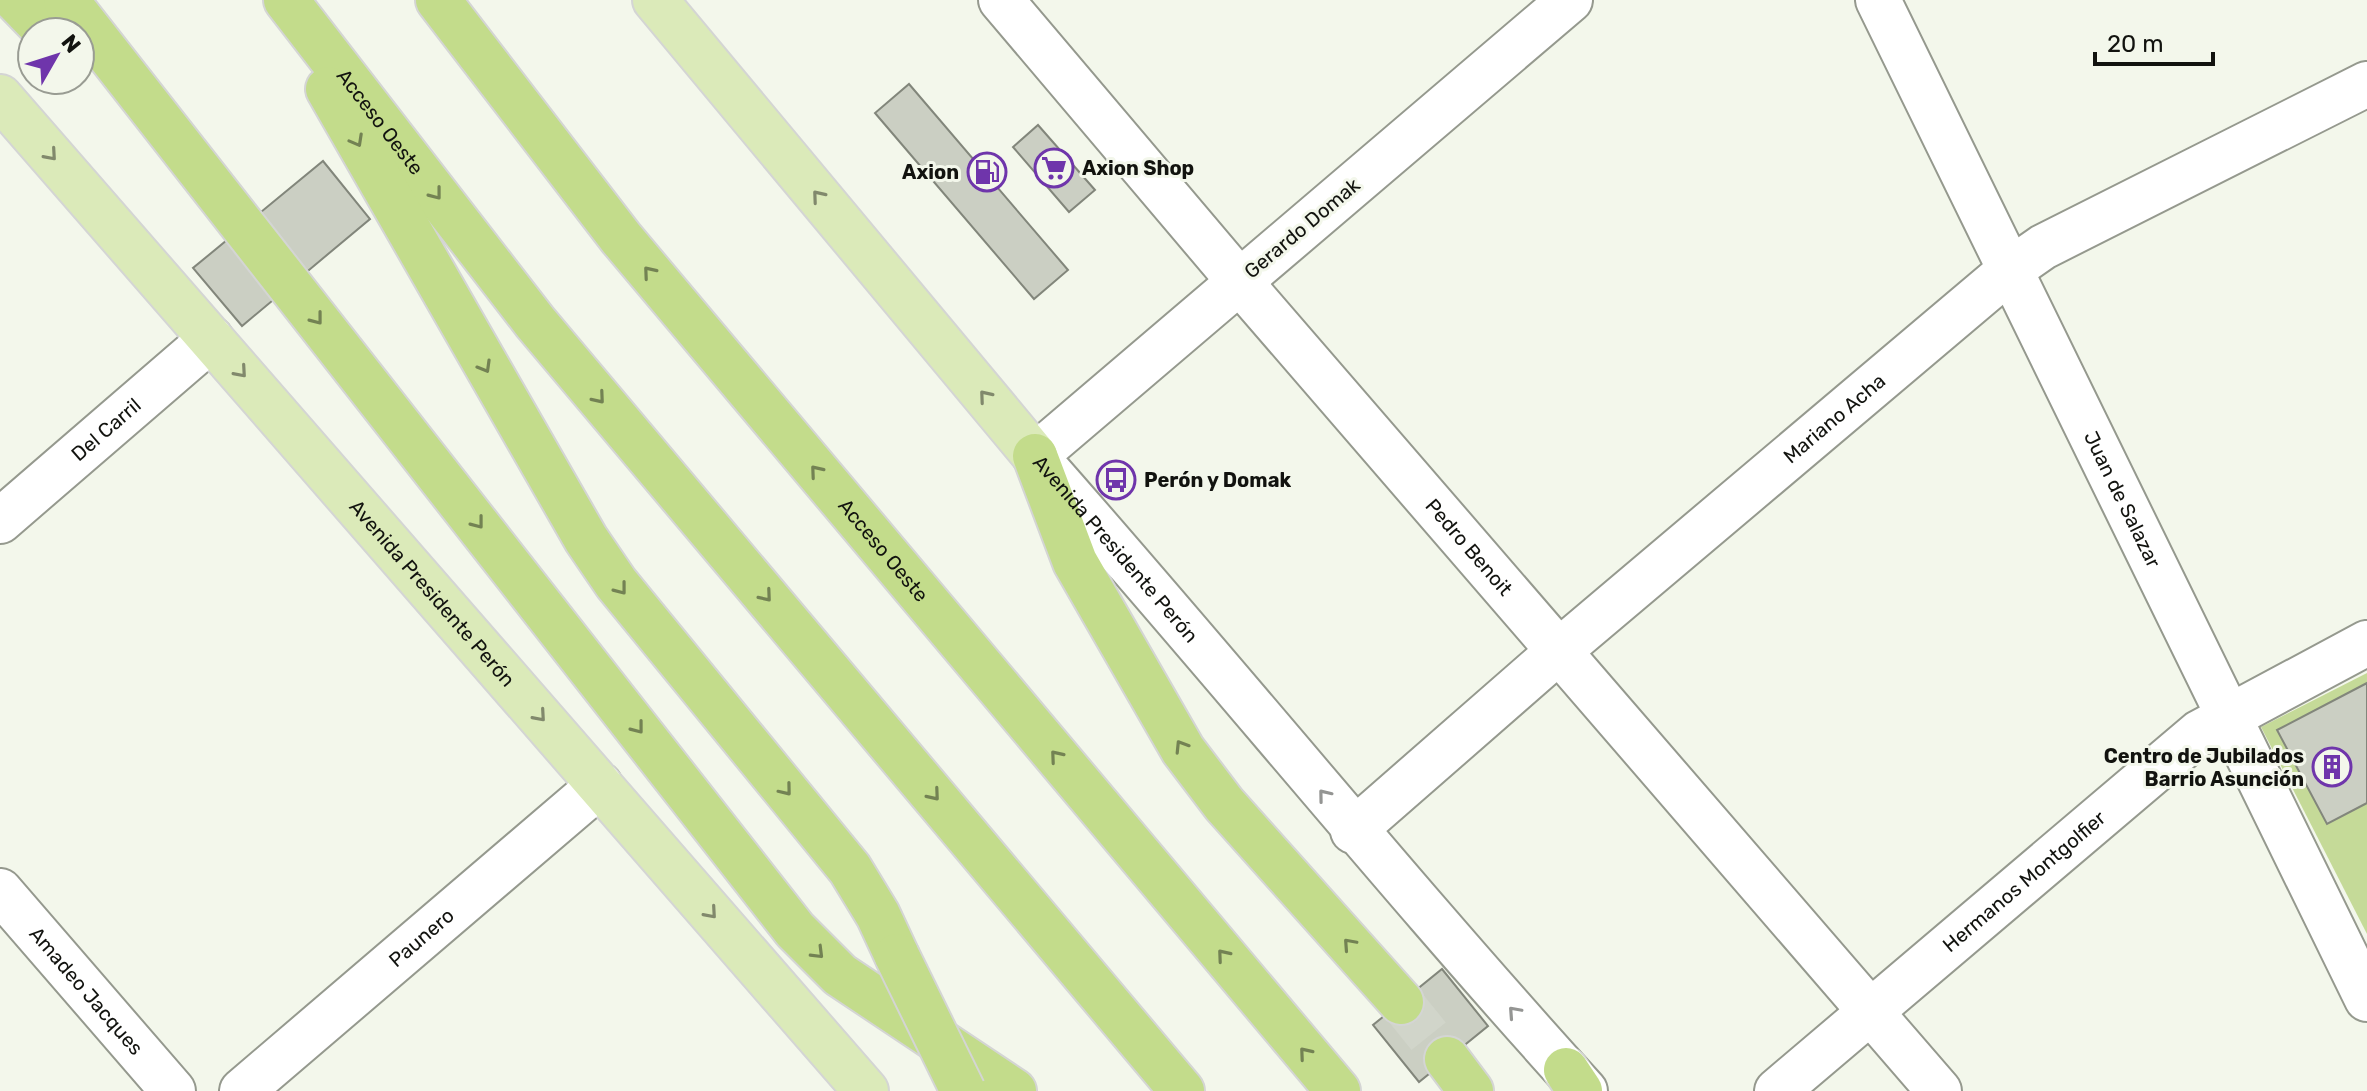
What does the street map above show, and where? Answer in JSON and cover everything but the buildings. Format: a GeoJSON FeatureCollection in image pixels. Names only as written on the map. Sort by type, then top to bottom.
{"type":"FeatureCollection","features":[{"type":"Feature","properties":{"kind":"highway"},"geometry":{"type":"LineString","coordinates":[[16,0],[32,16]]}},
{"type":"Feature","properties":{"kind":"highway"},"geometry":{"type":"LineString","coordinates":[[66,0],[795,930],[840,975],[1014,1091]]}},
{"type":"Feature","properties":{"kind":"highway"},"geometry":{"type":"LineString","coordinates":[[278,0],[436,283],[586,539],[616,583],[850,869],[897,956],[963,1091]]}},
{"type":"Feature","properties":{"kind":"highway","name":"Acceso Oeste"},"geometry":{"type":"LineString","coordinates":[[286,0],[535,322],[1182,1091]]}},
{"type":"Feature","properties":{"kind":"highway","name":"Acceso Oeste"},"geometry":{"type":"LineString","coordinates":[[438,0],[631,250],[1338,1091]]}},
{"type":"Feature","properties":{"kind":"highway"},"geometry":{"type":"LineString","coordinates":[[96,81],[269,258]]}},
{"type":"Feature","properties":{"kind":"highway"},"geometry":{"type":"LineString","coordinates":[[1035,456],[1075,562],[1183,750],[1224,804],[1401,1002]]}},
{"type":"Feature","properties":{"kind":"main road","name":"Avenida Presidente Perón"},"geometry":{"type":"LineString","coordinates":[[655,0],[1035,456]]}},
{"type":"Feature","properties":{"kind":"main road","name":"Avenida Presidente Perón"},"geometry":{"type":"LineString","coordinates":[[0,97],[866,1091]]}},
{"type":"Feature","properties":{"kind":"street","name":"Pedro Benoit"},"geometry":{"type":"LineString","coordinates":[[1001,0],[1239,281],[1939,1091]]}},
{"type":"Feature","properties":{"kind":"street","name":"Gerardo Domak"},"geometry":{"type":"LineString","coordinates":[[1035,456],[1570,0]]}},
{"type":"Feature","properties":{"kind":"street","name":"Juan de Salazar"},"geometry":{"type":"LineString","coordinates":[[1878,0],[2367,999]]}},
{"type":"Feature","properties":{"kind":"street","name":"Mariano Acha"},"geometry":{"type":"LineString","coordinates":[[1353,831],[1559,651],[2010,270],[2043,247],[2367,84]]}},
{"type":"Feature","properties":{"kind":"street","name":"Del Carril"},"geometry":{"type":"LineString","coordinates":[[0,521],[211,339]]}},
{"type":"Feature","properties":{"kind":"street","name":"Avenida Presidente Perón"},"geometry":{"type":"LineString","coordinates":[[1035,456],[1210,654],[1353,831],[1577,1084]]}},
{"type":"Feature","properties":{"kind":"street","name":"Hermanos Montgolfier"},"geometry":{"type":"LineString","coordinates":[[1777,1091],[2199,733],[2227,715],[2367,643]]}},
{"type":"Feature","properties":{"kind":"street","name":"Paunero"},"geometry":{"type":"LineString","coordinates":[[242,1091],[600,785]]}},
{"type":"Feature","properties":{"kind":"street","name":"Amadeo Jacques"},"geometry":{"type":"LineString","coordinates":[[0,891],[173,1091]]}},
{"type":"Feature","properties":{"kind":"green space"},"geometry":{"type":"Polygon","coordinates":[[[2367,673],[2367,934],[2261,727],[2367,673]]]}},
{"type":"Feature","properties":{"kind":"tunnel"},"geometry":{"type":"LineString","coordinates":[[1401,1002],[1447,1059]]}},
{"type":"Feature","properties":{"kind":"place","name":"Axion Shop"},"geometry":{"type":"Point","coordinates":[1054,168]}},
{"type":"Feature","properties":{"kind":"place","name":"Axion"},"geometry":{"type":"Point","coordinates":[987,172]}},
{"type":"Feature","properties":{"kind":"place","name":"Perón y Domak"},"geometry":{"type":"Point","coordinates":[1116,480]}},
{"type":"Feature","properties":{"kind":"place","name":"Centro de Jubilados Barrio Asunción"},"geometry":{"type":"Point","coordinates":[2332,767]}}]}
